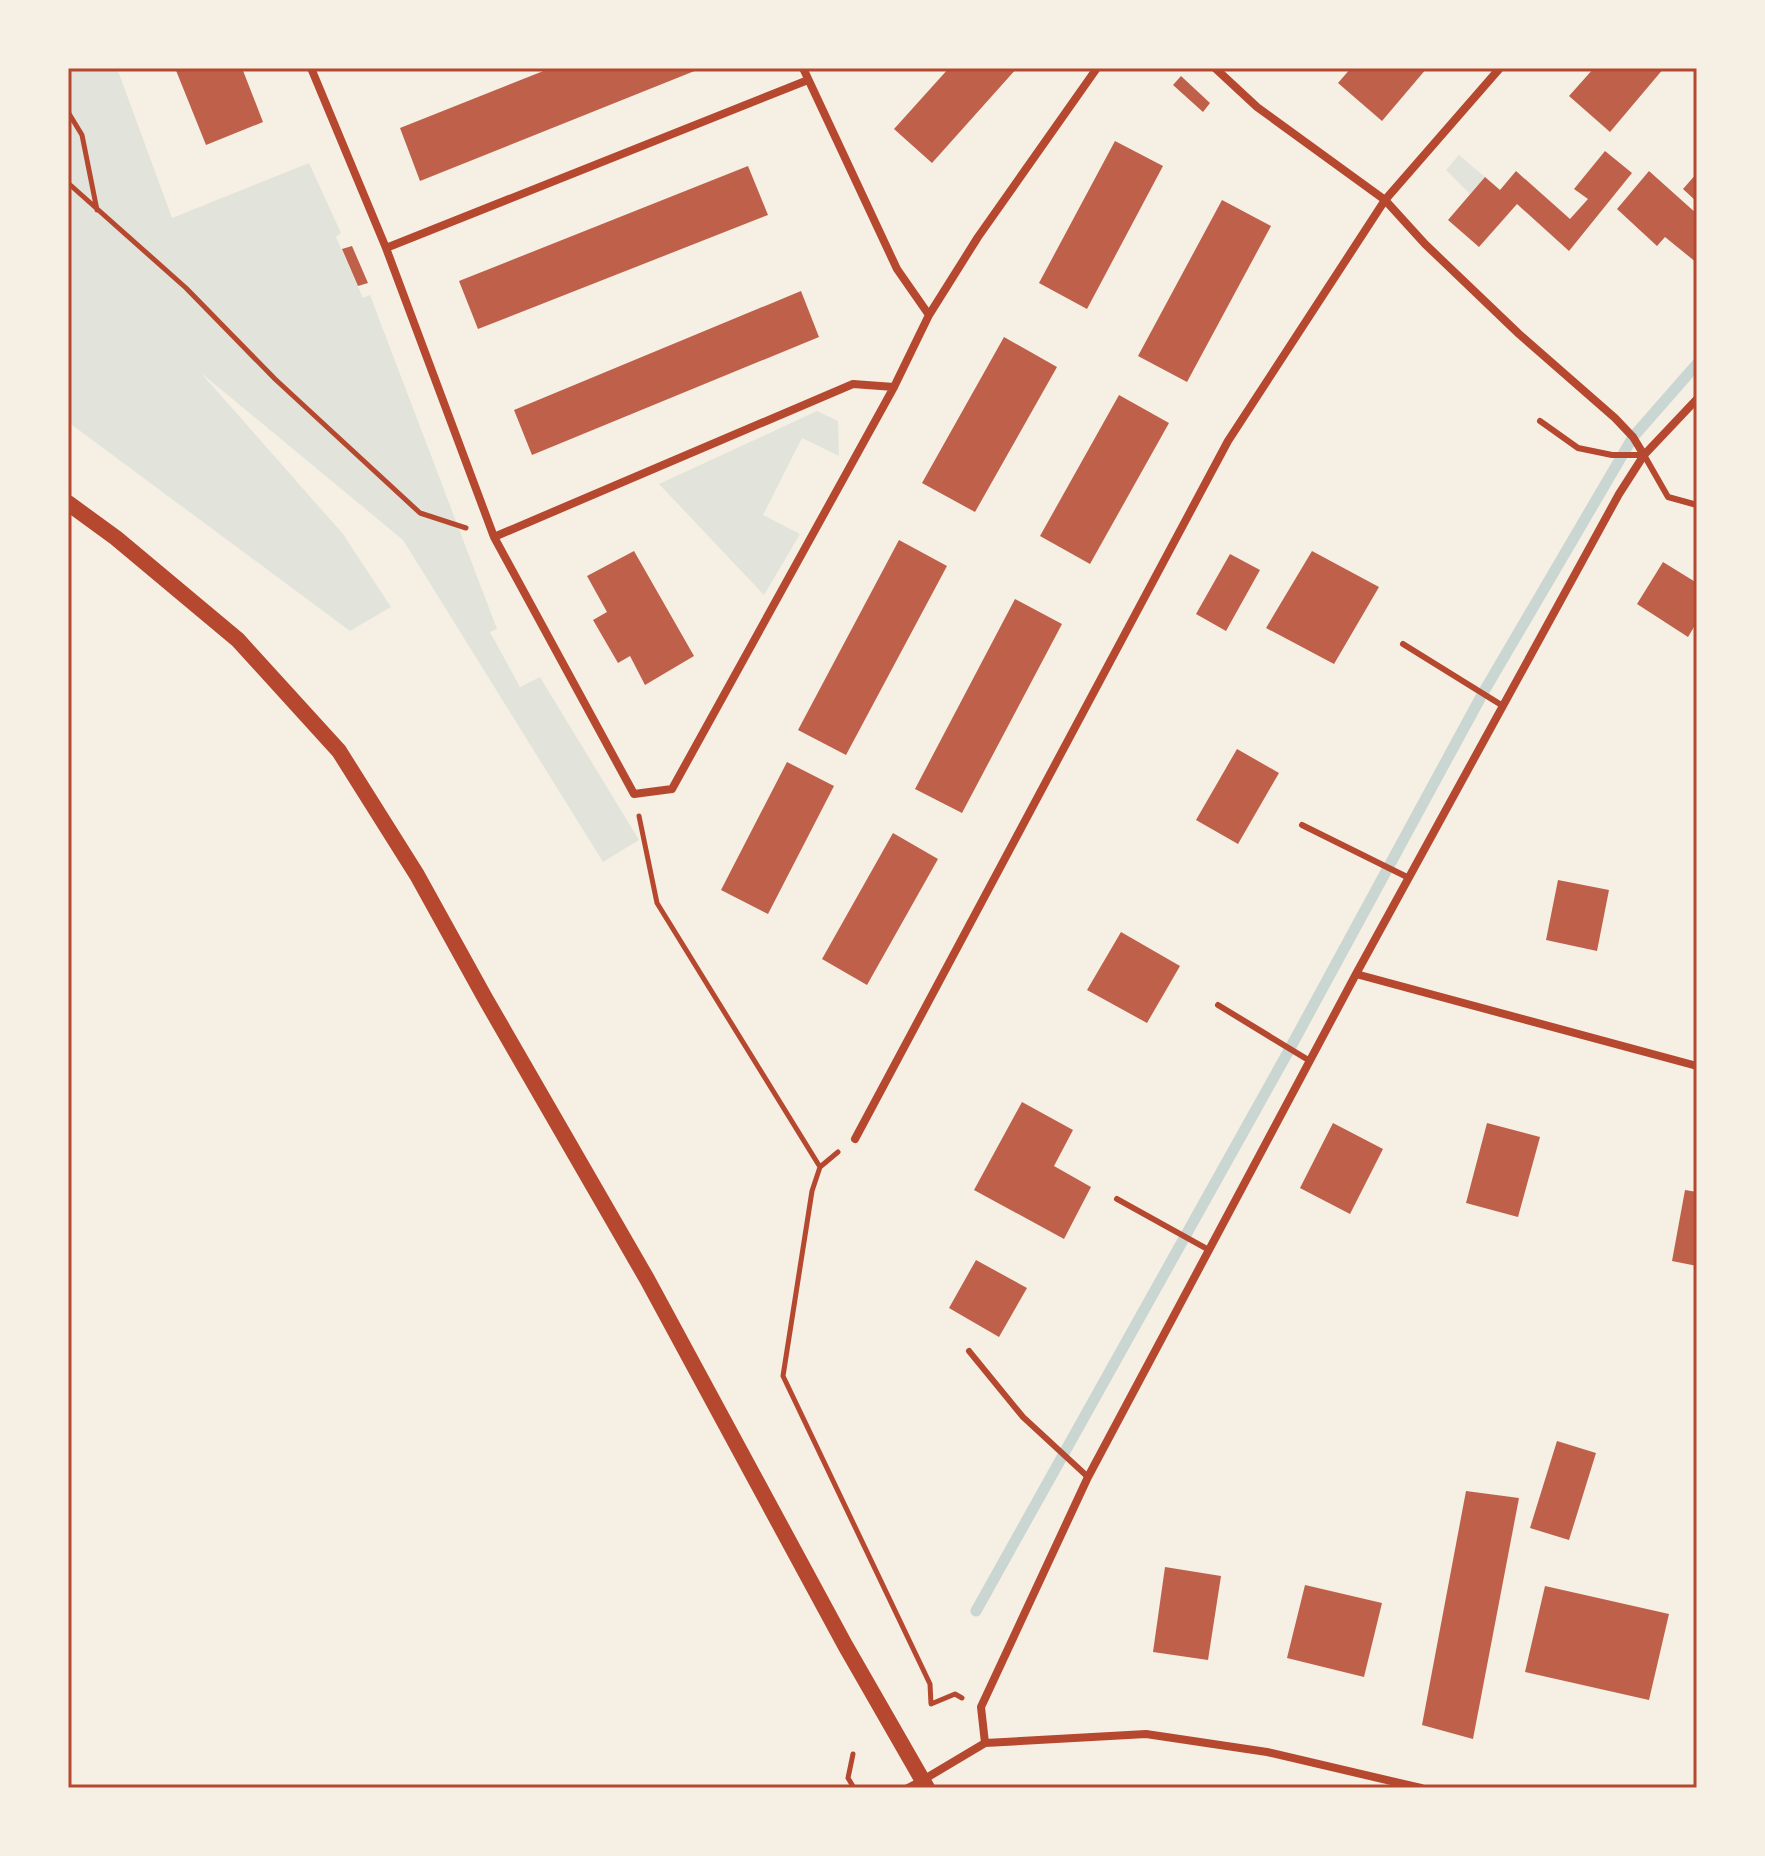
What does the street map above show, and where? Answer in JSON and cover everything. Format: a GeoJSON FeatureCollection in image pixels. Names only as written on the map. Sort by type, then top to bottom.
{"type":"FeatureCollection","features":[{"type":"Feature","properties":{"kind":"main road"},"geometry":{"type":"LineString","coordinates":[[68,503],[116,538],[238,640],[339,751],[417,875],[618,1226],[845,1645],[925,1784]]}},
{"type":"Feature","properties":{"kind":"street"},"geometry":{"type":"LineString","coordinates":[[311,68],[386,248],[494,537],[634,794],[672,789],[894,387],[929,315],[978,237],[1097,68]]}},
{"type":"Feature","properties":{"kind":"street"},"geometry":{"type":"LineString","coordinates":[[803,68],[897,269],[929,315]]}},
{"type":"Feature","properties":{"kind":"street"},"geometry":{"type":"LineString","coordinates":[[1215,68],[1257,107],[1385,200],[1425,244],[1519,334],[1615,418],[1633,437],[1644,455]]}},
{"type":"Feature","properties":{"kind":"street"},"geometry":{"type":"LineString","coordinates":[[855,1139],[1228,441],[1385,200],[1500,68]]}},
{"type":"Feature","properties":{"kind":"street"},"geometry":{"type":"LineString","coordinates":[[386,248],[808,80]]}},
{"type":"Feature","properties":{"kind":"street"},"geometry":{"type":"LineString","coordinates":[[494,537],[853,384],[894,387]]}},
{"type":"Feature","properties":{"kind":"street"},"geometry":{"type":"LineString","coordinates":[[985,1743],[981,1707],[1088,1477],[1356,974],[1619,494],[1644,455],[1697,399]]}},
{"type":"Feature","properties":{"kind":"street"},"geometry":{"type":"LineString","coordinates":[[1356,974],[1697,1066]]}},
{"type":"Feature","properties":{"kind":"street"},"geometry":{"type":"LineString","coordinates":[[925,1784],[985,1743],[1146,1734],[1267,1752],[1421,1788]]}},
{"type":"Feature","properties":{"kind":"lane"},"geometry":{"type":"LineString","coordinates":[[1540,421],[1578,448],[1612,455],[1644,455],[1668,497],[1697,505]]}},
{"type":"Feature","properties":{"kind":"lane"},"geometry":{"type":"LineString","coordinates":[[1403,644],[1503,706]]}},
{"type":"Feature","properties":{"kind":"lane"},"geometry":{"type":"LineString","coordinates":[[1302,825],[1409,878]]}},
{"type":"Feature","properties":{"kind":"lane"},"geometry":{"type":"LineString","coordinates":[[1218,1005],[1310,1061]]}},
{"type":"Feature","properties":{"kind":"lane"},"geometry":{"type":"LineString","coordinates":[[1117,1199],[1209,1250]]}},
{"type":"Feature","properties":{"kind":"lane"},"geometry":{"type":"LineString","coordinates":[[969,1351],[1023,1417],[1088,1477]]}},
{"type":"Feature","properties":{"kind":"lane"},"geometry":{"type":"LineString","coordinates":[[906,1788],[925,1784]]}},
{"type":"Feature","properties":{"kind":"path"},"geometry":{"type":"LineString","coordinates":[[68,112],[82,135],[97,211]]}},
{"type":"Feature","properties":{"kind":"path"},"geometry":{"type":"LineString","coordinates":[[68,183],[186,288],[275,379],[420,513],[494,537]]}},
{"type":"Feature","properties":{"kind":"path"},"geometry":{"type":"LineString","coordinates":[[634,794],[657,903],[820,1167],[812,1191],[783,1376],[930,1684],[931,1704],[955,1694],[981,1707]]}},
{"type":"Feature","properties":{"kind":"path"},"geometry":{"type":"LineString","coordinates":[[853,1754],[848,1778],[854,1788]]}},
{"type":"Feature","properties":{"kind":"shaded area"},"geometry":{"type":"Polygon","coordinates":[[[68,68],[117,68],[172,218],[309,163],[341,233],[336,237],[363,298],[370,295],[497,629],[490,632],[520,687],[540,677],[639,840],[603,862],[403,540],[201,373],[343,534],[391,607],[350,631],[68,422],[68,68]]]}},
{"type":"Feature","properties":{"kind":"shaded area"},"geometry":{"type":"Polygon","coordinates":[[[1459,155],[1485,177],[1470,194],[1446,170],[1459,155]]]}},
{"type":"Feature","properties":{"kind":"shaded area"},"geometry":{"type":"Polygon","coordinates":[[[817,411],[838,421],[839,456],[802,438],[763,515],[800,534],[764,595],[659,484],[817,411]]]}},
{"type":"Feature","properties":{"kind":"building"},"geometry":{"type":"Polygon","coordinates":[[[175,68],[242,68],[263,122],[206,145],[175,68]]]}},
{"type":"Feature","properties":{"kind":"building"},"geometry":{"type":"Polygon","coordinates":[[[551,68],[702,68],[420,181],[400,128],[551,68]]]}},
{"type":"Feature","properties":{"kind":"building"},"geometry":{"type":"Polygon","coordinates":[[[949,68],[1017,68],[932,163],[894,129],[949,68]]]}},
{"type":"Feature","properties":{"kind":"building"},"geometry":{"type":"Polygon","coordinates":[[[1351,68],[1427,68],[1382,121],[1338,83],[1351,68]]]}},
{"type":"Feature","properties":{"kind":"building"},"geometry":{"type":"Polygon","coordinates":[[[1594,68],[1664,68],[1610,132],[1569,96],[1594,68]]]}},
{"type":"Feature","properties":{"kind":"building"},"geometry":{"type":"Polygon","coordinates":[[[1181,76],[1210,103],[1203,112],[1173,85],[1181,76]]]}},
{"type":"Feature","properties":{"kind":"building"},"geometry":{"type":"Polygon","coordinates":[[[1115,141],[1163,166],[1087,309],[1039,283],[1115,141]]]}},
{"type":"Feature","properties":{"kind":"building"},"geometry":{"type":"Polygon","coordinates":[[[1605,151],[1632,173],[1569,251],[1517,204],[1479,247],[1448,220],[1485,177],[1500,190],[1516,171],[1570,219],[1588,199],[1574,189],[1605,151]]]}},
{"type":"Feature","properties":{"kind":"building"},"geometry":{"type":"Polygon","coordinates":[[[748,166],[768,215],[478,329],[459,281],[748,166]]]}},
{"type":"Feature","properties":{"kind":"building"},"geometry":{"type":"Polygon","coordinates":[[[1649,171],[1697,214],[1697,263],[1665,237],[1657,246],[1617,209],[1649,171]]]}},
{"type":"Feature","properties":{"kind":"building"},"geometry":{"type":"Polygon","coordinates":[[[1697,173],[1697,202],[1683,189],[1697,173]]]}},
{"type":"Feature","properties":{"kind":"building"},"geometry":{"type":"Polygon","coordinates":[[[1222,200],[1271,226],[1187,382],[1138,356],[1222,200]]]}},
{"type":"Feature","properties":{"kind":"building"},"geometry":{"type":"Polygon","coordinates":[[[352,246],[368,283],[358,286],[342,249],[352,246]]]}},
{"type":"Feature","properties":{"kind":"building"},"geometry":{"type":"Polygon","coordinates":[[[801,291],[819,337],[532,455],[514,410],[801,291]]]}},
{"type":"Feature","properties":{"kind":"building"},"geometry":{"type":"Polygon","coordinates":[[[1004,337],[1057,367],[975,512],[922,483],[1004,337]]]}},
{"type":"Feature","properties":{"kind":"building"},"geometry":{"type":"Polygon","coordinates":[[[1119,395],[1169,423],[1090,564],[1040,536],[1119,395]]]}},
{"type":"Feature","properties":{"kind":"building"},"geometry":{"type":"Polygon","coordinates":[[[899,540],[947,566],[846,755],[798,730],[899,540]]]}},
{"type":"Feature","properties":{"kind":"building"},"geometry":{"type":"Polygon","coordinates":[[[634,551],[694,656],[645,685],[630,656],[618,663],[593,620],[607,612],[587,576],[634,551]]]}},
{"type":"Feature","properties":{"kind":"building"},"geometry":{"type":"Polygon","coordinates":[[[1312,551],[1379,587],[1334,664],[1266,628],[1312,551]]]}},
{"type":"Feature","properties":{"kind":"building"},"geometry":{"type":"Polygon","coordinates":[[[1230,554],[1260,570],[1226,631],[1196,614],[1230,554]]]}},
{"type":"Feature","properties":{"kind":"building"},"geometry":{"type":"Polygon","coordinates":[[[1663,562],[1697,583],[1697,622],[1688,637],[1637,604],[1663,562]]]}},
{"type":"Feature","properties":{"kind":"building"},"geometry":{"type":"Polygon","coordinates":[[[1015,599],[1062,624],[962,813],[915,789],[1015,599]]]}},
{"type":"Feature","properties":{"kind":"building"},"geometry":{"type":"Polygon","coordinates":[[[1237,749],[1279,773],[1238,844],[1196,820],[1237,749]]]}},
{"type":"Feature","properties":{"kind":"building"},"geometry":{"type":"Polygon","coordinates":[[[787,762],[834,786],[768,914],[721,890],[787,762]]]}},
{"type":"Feature","properties":{"kind":"building"},"geometry":{"type":"Polygon","coordinates":[[[893,833],[938,859],[867,985],[822,959],[893,833]]]}},
{"type":"Feature","properties":{"kind":"building"},"geometry":{"type":"Polygon","coordinates":[[[1558,880],[1609,890],[1597,951],[1546,940],[1558,880]]]}},
{"type":"Feature","properties":{"kind":"building"},"geometry":{"type":"Polygon","coordinates":[[[1121,932],[1180,966],[1147,1023],[1087,990],[1121,932]]]}},
{"type":"Feature","properties":{"kind":"building"},"geometry":{"type":"Polygon","coordinates":[[[1022,1102],[1073,1130],[1054,1166],[1091,1187],[1064,1239],[974,1190],[1022,1102]]]}},
{"type":"Feature","properties":{"kind":"building"},"geometry":{"type":"Polygon","coordinates":[[[1333,1123],[1383,1149],[1350,1214],[1300,1188],[1333,1123]]]}},
{"type":"Feature","properties":{"kind":"building"},"geometry":{"type":"Polygon","coordinates":[[[1487,1123],[1540,1137],[1518,1217],[1466,1203],[1487,1123]]]}},
{"type":"Feature","properties":{"kind":"building"},"geometry":{"type":"Polygon","coordinates":[[[1685,1190],[1697,1192],[1697,1266],[1672,1261],[1685,1190]]]}},
{"type":"Feature","properties":{"kind":"building"},"geometry":{"type":"Polygon","coordinates":[[[976,1260],[1027,1288],[999,1337],[949,1308],[976,1260]]]}},
{"type":"Feature","properties":{"kind":"building"},"geometry":{"type":"Polygon","coordinates":[[[1557,1441],[1596,1453],[1569,1540],[1530,1528],[1557,1441]]]}},
{"type":"Feature","properties":{"kind":"building"},"geometry":{"type":"Polygon","coordinates":[[[1466,1491],[1519,1498],[1473,1739],[1422,1725],[1466,1491]]]}},
{"type":"Feature","properties":{"kind":"building"},"geometry":{"type":"Polygon","coordinates":[[[1165,1567],[1221,1576],[1208,1660],[1153,1652],[1165,1567]]]}},
{"type":"Feature","properties":{"kind":"building"},"geometry":{"type":"Polygon","coordinates":[[[1305,1585],[1382,1603],[1364,1677],[1287,1658],[1305,1585]]]}},
{"type":"Feature","properties":{"kind":"building"},"geometry":{"type":"Polygon","coordinates":[[[1545,1586],[1669,1614],[1649,1700],[1525,1672],[1545,1586]]]}},
{"type":"Feature","properties":{"kind":"waterway"},"geometry":{"type":"LineString","coordinates":[[976,1611],[1288,1052],[1483,693],[1633,437],[1697,364]]}}]}
